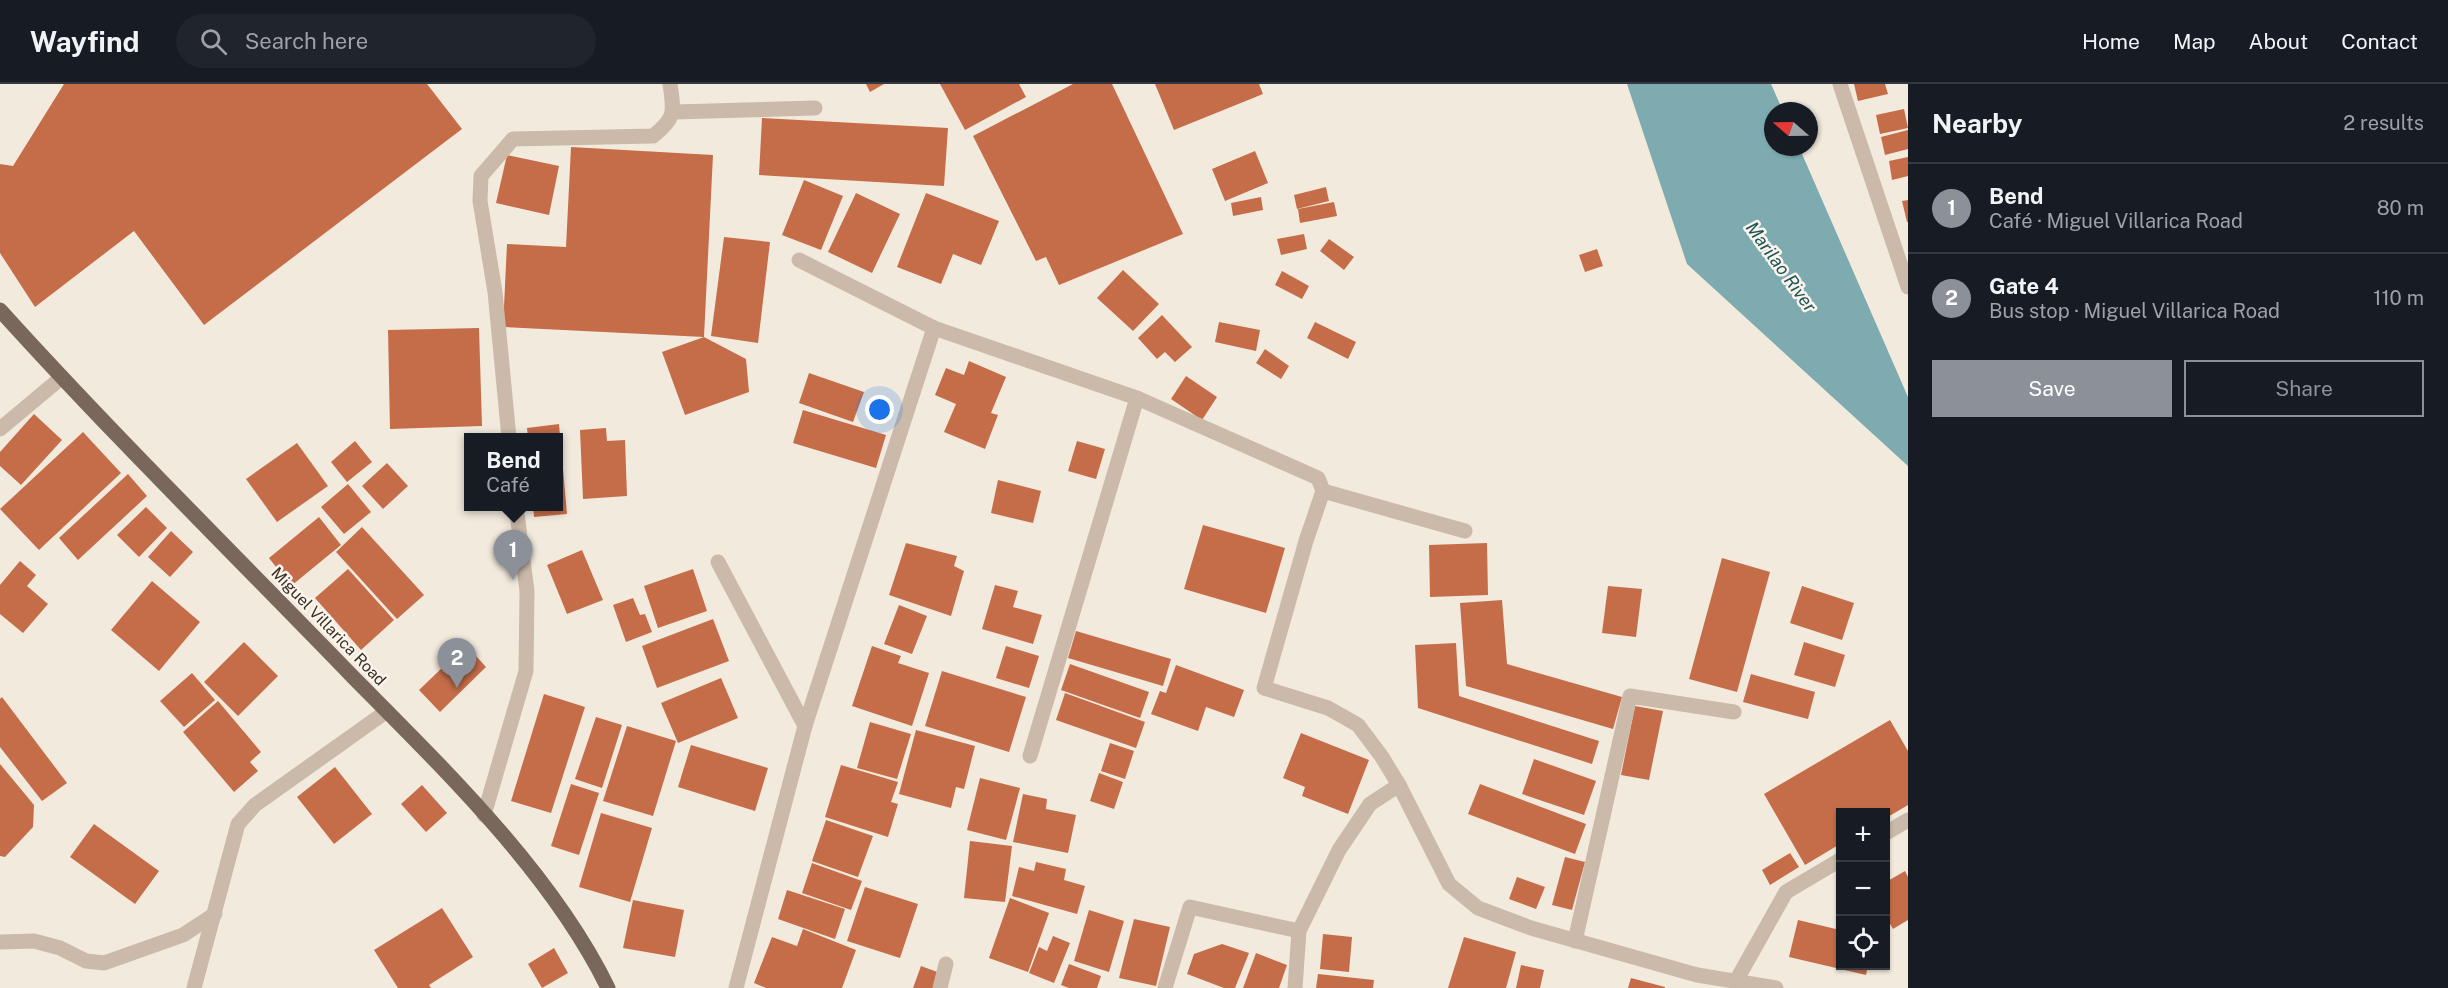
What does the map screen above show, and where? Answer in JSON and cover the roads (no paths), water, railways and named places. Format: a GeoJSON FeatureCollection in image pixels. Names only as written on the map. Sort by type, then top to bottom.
{"type":"FeatureCollection","features":[{"type":"Feature","properties":{"kind":"main road","name":"Miguel Villarica Road"},"geometry":{"type":"LineString","coordinates":[[0,310],[61,378],[387,711],[522,857],[593,957],[608,988]]}},
{"type":"Feature","properties":{"kind":"street"},"geometry":{"type":"LineString","coordinates":[[509,433],[495,292],[480,201],[482,176],[513,139],[653,136],[667,125],[674,112],[670,84]]}},
{"type":"Feature","properties":{"kind":"street"},"geometry":{"type":"LineString","coordinates":[[1840,84],[1908,287]]}},
{"type":"Feature","properties":{"kind":"street"},"geometry":{"type":"LineString","coordinates":[[674,112],[815,108]]}},
{"type":"Feature","properties":{"kind":"street"},"geometry":{"type":"LineString","coordinates":[[799,260],[934,328],[1137,398],[1318,478],[1323,491],[1306,541],[1264,688],[1328,708],[1358,725],[1399,785],[1449,884],[1478,908],[1575,941],[1697,975],[1776,988]]}},
{"type":"Feature","properties":{"kind":"street"},"geometry":{"type":"LineString","coordinates":[[736,988],[805,726],[934,328]]}},
{"type":"Feature","properties":{"kind":"street"},"geometry":{"type":"LineString","coordinates":[[0,429],[61,378]]}},
{"type":"Feature","properties":{"kind":"street"},"geometry":{"type":"LineString","coordinates":[[1030,756],[1137,398]]}},
{"type":"Feature","properties":{"kind":"street"},"geometry":{"type":"LineString","coordinates":[[1323,491],[1465,531]]}},
{"type":"Feature","properties":{"kind":"street"},"geometry":{"type":"LineString","coordinates":[[484,815],[526,671],[527,591],[517,511]]}},
{"type":"Feature","properties":{"kind":"street"},"geometry":{"type":"LineString","coordinates":[[718,562],[805,726]]}},
{"type":"Feature","properties":{"kind":"street"},"geometry":{"type":"LineString","coordinates":[[1575,941],[1630,696],[1734,712]]}},
{"type":"Feature","properties":{"kind":"street"},"geometry":{"type":"LineString","coordinates":[[194,988],[238,824],[255,805],[387,711]]}},
{"type":"Feature","properties":{"kind":"street"},"geometry":{"type":"LineString","coordinates":[[1295,988],[1299,931],[1339,849],[1370,804],[1399,785]]}},
{"type":"Feature","properties":{"kind":"street"},"geometry":{"type":"LineString","coordinates":[[1890,831],[1908,820]]}},
{"type":"Feature","properties":{"kind":"street"},"geometry":{"type":"LineString","coordinates":[[1736,981],[1786,892],[1837,862]]}},
{"type":"Feature","properties":{"kind":"street"},"geometry":{"type":"LineString","coordinates":[[1165,988],[1190,907],[1299,931]]}},
{"type":"Feature","properties":{"kind":"street"},"geometry":{"type":"LineString","coordinates":[[0,942],[34,941],[60,948],[86,961],[104,963],[183,935],[215,914]]}},
{"type":"Feature","properties":{"kind":"street"},"geometry":{"type":"LineString","coordinates":[[940,988],[946,964]]}},
{"type":"Feature","properties":{"kind":"water","name":"Marilao River"},"geometry":{"type":"Polygon","coordinates":[[[1627,84],[1771,84],[1779,102],[1764,102],[1764,156],[1803,156],[1908,397],[1908,466],[1687,264],[1627,84]]]}},
{"type":"Feature","properties":{"kind":"place","name":"Bend"},"geometry":{"type":"Point","coordinates":[513,580]}},
{"type":"Feature","properties":{"kind":"place","name":"Gate 4"},"geometry":{"type":"Point","coordinates":[457,688]}}]}
